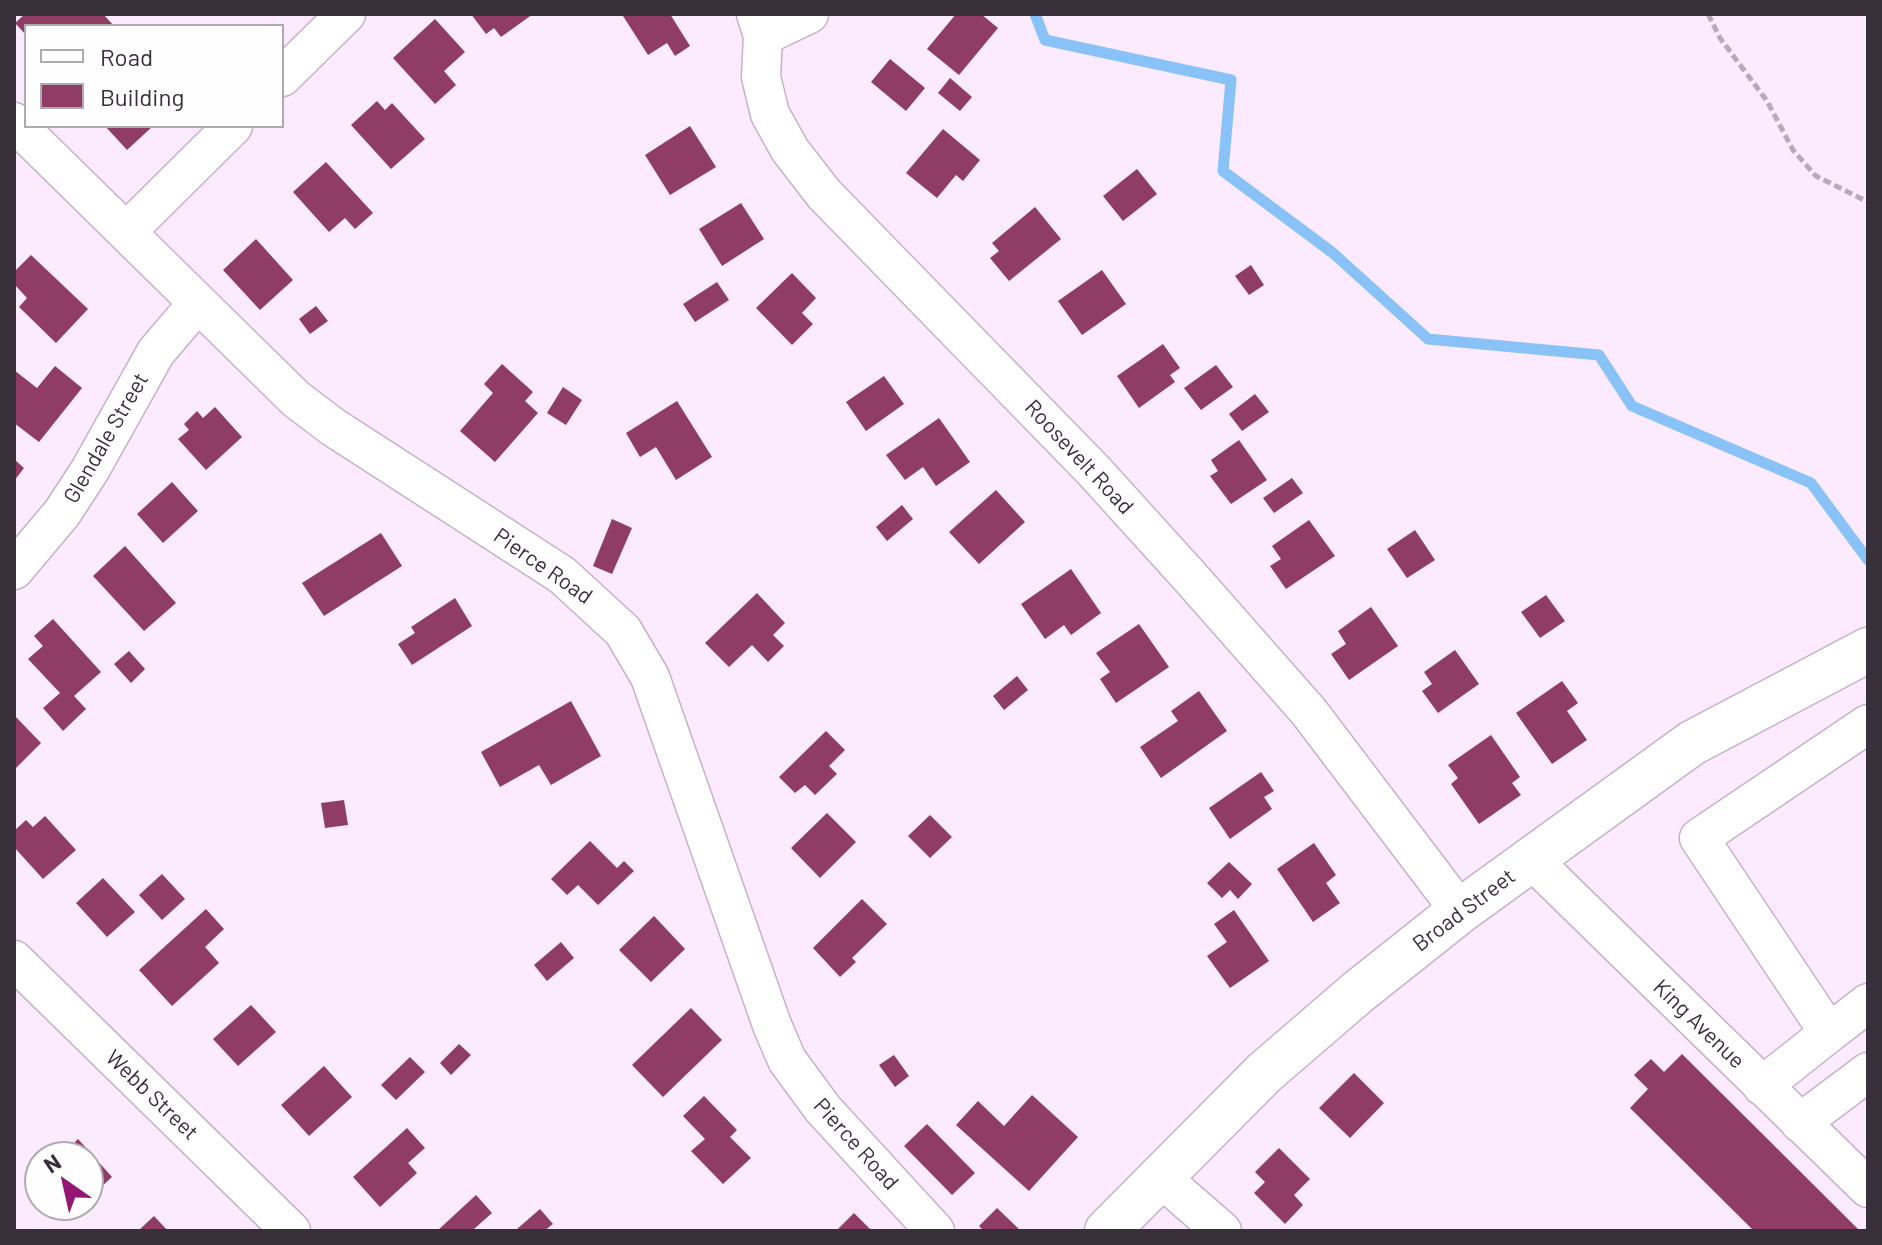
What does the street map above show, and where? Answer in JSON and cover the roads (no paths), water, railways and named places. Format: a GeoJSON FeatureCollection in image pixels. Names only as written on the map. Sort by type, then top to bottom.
{"type":"FeatureCollection","features":[{"type":"Feature","properties":{"kind":"main road","name":"Broad Street"},"geometry":{"type":"LineString","coordinates":[[1107,1231],[1264,1073],[1358,992],[1460,911],[1692,743],[1868,650]]}},
{"type":"Feature","properties":{"kind":"street"},"geometry":{"type":"LineString","coordinates":[[284,75],[346,14]]}},
{"type":"Feature","properties":{"kind":"street","name":"Roosevelt Road"},"geometry":{"type":"LineString","coordinates":[[809,14],[759,25],[761,77],[770,114],[790,150],[824,194],[1094,471],[1309,712],[1460,911]]}},
{"type":"Feature","properties":{"kind":"street","name":"Pierce Road"},"geometry":{"type":"LineString","coordinates":[[14,122],[197,304],[308,409],[562,575],[623,631],[650,677],[766,1011],[787,1060],[823,1109],[935,1231]]}},
{"type":"Feature","properties":{"kind":"street"},"geometry":{"type":"LineString","coordinates":[[126,232],[231,128]]}},
{"type":"Feature","properties":{"kind":"street","name":"Glendale Street"},"geometry":{"type":"LineString","coordinates":[[14,570],[34,550],[62,513],[90,470],[156,352],[197,304]]}},
{"type":"Feature","properties":{"kind":"street"},"geometry":{"type":"LineString","coordinates":[[1829,1033],[1699,838],[1868,724]]}},
{"type":"Feature","properties":{"kind":"street","name":"King Avenue"},"geometry":{"type":"LineString","coordinates":[[1531,859],[1868,1188]]}},
{"type":"Feature","properties":{"kind":"street","name":"Webb Street"},"geometry":{"type":"LineString","coordinates":[[14,960],[291,1231]]}},
{"type":"Feature","properties":{"kind":"street"},"geometry":{"type":"LineString","coordinates":[[1762,1086],[1868,1003]]}},
{"type":"Feature","properties":{"kind":"street"},"geometry":{"type":"LineString","coordinates":[[1800,1123],[1868,1072]]}},
{"type":"Feature","properties":{"kind":"street"},"geometry":{"type":"LineString","coordinates":[[1160,1177],[1222,1231]]}},
{"type":"Feature","properties":{"kind":"waterway"},"geometry":{"type":"LineString","coordinates":[[1035,14],[1045,40],[1231,80],[1223,171],[1333,253],[1428,339],[1599,355],[1632,406],[1811,483],[1868,560]]}}]}
